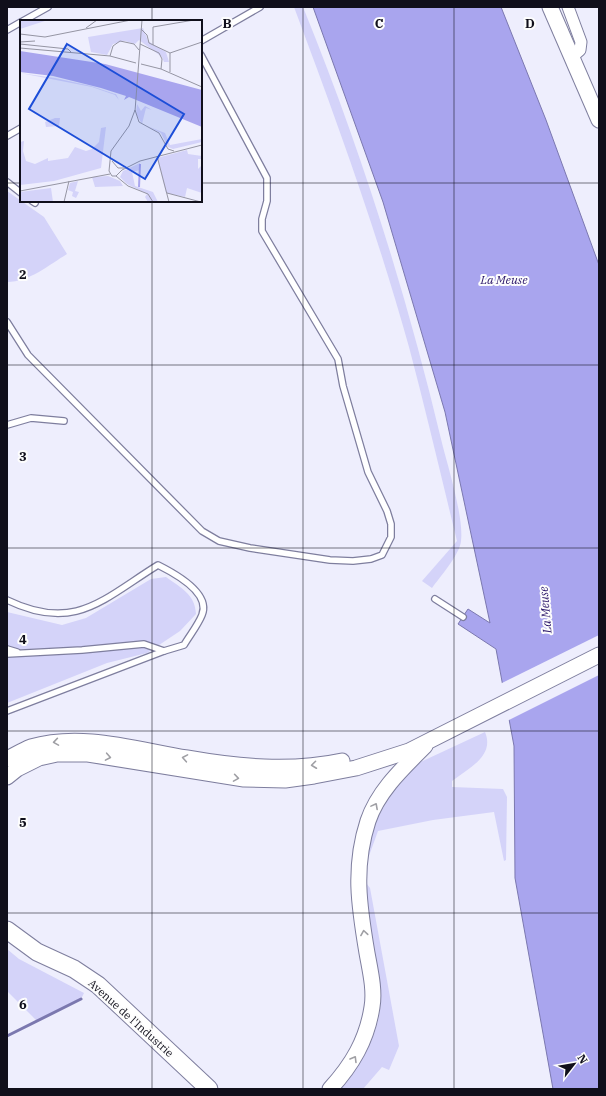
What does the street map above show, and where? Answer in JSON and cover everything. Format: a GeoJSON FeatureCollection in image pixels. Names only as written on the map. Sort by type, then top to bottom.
{"type":"FeatureCollection","features":[{"type":"Feature","properties":{"kind":"main road"},"geometry":{"type":"LineString","coordinates":[[550,7],[599,120]]}},
{"type":"Feature","properties":{"kind":"main road"},"geometry":{"type":"LineString","coordinates":[[7,777],[16,769],[39,758],[57,754],[88,754],[244,779],[285,780],[356,768],[397,755],[599,656]]}},
{"type":"Feature","properties":{"kind":"main road"},"geometry":{"type":"LineString","coordinates":[[7,759],[29,748],[66,740],[101,743],[251,767],[296,767],[341,761],[434,737]]}},
{"type":"Feature","properties":{"kind":"main road"},"geometry":{"type":"LineString","coordinates":[[330,1089],[347,1069],[361,1047],[373,1006],[372,980],[359,901],[358,884],[362,842],[368,819],[394,777],[434,737]]}},
{"type":"Feature","properties":{"kind":"main road","name":"Avenue de l'Industrie"},"geometry":{"type":"LineString","coordinates":[[7,930],[38,952],[74,969],[98,985],[204,1087]]}},
{"type":"Feature","properties":{"kind":"street"},"geometry":{"type":"LineString","coordinates":[[568,7],[581,42],[580,50],[572,57]]}},
{"type":"Feature","properties":{"kind":"lane"},"geometry":{"type":"LineString","coordinates":[[25,20],[48,7]]}},
{"type":"Feature","properties":{"kind":"lane"},"geometry":{"type":"LineString","coordinates":[[202,40],[260,7]]}},
{"type":"Feature","properties":{"kind":"lane"},"geometry":{"type":"LineString","coordinates":[[7,30],[20,23]]}},
{"type":"Feature","properties":{"kind":"lane"},"geometry":{"type":"LineString","coordinates":[[7,322],[28,355],[202,531],[219,541],[330,560],[353,561],[371,559],[382,555],[391,537],[391,524],[387,510],[368,472],[343,386],[338,359],[262,231],[262,219],[267,201],[266,178],[202,56]]}},
{"type":"Feature","properties":{"kind":"lane"},"geometry":{"type":"LineString","coordinates":[[7,136],[20,129]]}},
{"type":"Feature","properties":{"kind":"lane"},"geometry":{"type":"LineString","coordinates":[[7,182],[20,192]]}},
{"type":"Feature","properties":{"kind":"lane"},"geometry":{"type":"LineString","coordinates":[[7,425],[31,418],[64,421]]}},
{"type":"Feature","properties":{"kind":"lane"},"geometry":{"type":"LineString","coordinates":[[7,600],[52,614],[83,610],[109,597],[158,565],[180,576],[201,597],[203,614],[184,645],[164,651],[7,711]]}},
{"type":"Feature","properties":{"kind":"lane"},"geometry":{"type":"LineString","coordinates":[[435,600],[463,617]]}},
{"type":"Feature","properties":{"kind":"lane"},"geometry":{"type":"LineString","coordinates":[[7,654],[144,644],[164,651]]}},
{"type":"Feature","properties":{"kind":"lane"},"geometry":{"type":"LineString","coordinates":[[7,649],[23,654]]}},
{"type":"Feature","properties":{"kind":"shaded area"},"geometry":{"type":"Polygon","coordinates":[[[294,7],[303,7],[344,113],[380,220],[413,329],[458,504],[461,530],[460,546],[449,565],[432,588],[422,581],[457,541],[397,304],[355,176],[294,7]]]}},
{"type":"Feature","properties":{"kind":"shaded area"},"geometry":{"type":"Polygon","coordinates":[[[7,191],[20,200],[20,202],[23,202],[44,217],[67,254],[31,276],[7,282],[7,191]]]}},
{"type":"Feature","properties":{"kind":"shaded area"},"geometry":{"type":"Polygon","coordinates":[[[166,577],[182,588],[190,596],[195,607],[196,614],[180,631],[147,653],[107,663],[7,703],[7,612],[62,625],[86,618],[151,579],[166,577]]]}},
{"type":"Feature","properties":{"kind":"shaded area"},"geometry":{"type":"Polygon","coordinates":[[[485,732],[487,740],[483,755],[479,761],[452,781],[452,787],[503,789],[507,797],[506,860],[504,861],[494,812],[433,820],[378,831],[366,864],[366,851],[374,825],[394,788],[412,766],[485,732]]]}},
{"type":"Feature","properties":{"kind":"shaded area"},"geometry":{"type":"Polygon","coordinates":[[[366,883],[370,888],[399,1046],[389,1070],[382,1067],[363,1089],[339,1089],[365,1054],[376,1027],[381,999],[379,973],[363,898],[366,883]]]}},
{"type":"Feature","properties":{"kind":"shaded area"},"geometry":{"type":"Polygon","coordinates":[[[7,949],[19,959],[84,993],[81,999],[37,1021],[7,991],[7,949]]]}},
{"type":"Feature","properties":{"kind":"water","name":"La Meuse"},"geometry":{"type":"Polygon","coordinates":[[[313,7],[501,7],[546,120],[599,265],[599,1089],[553,1089],[515,878],[514,746],[496,649],[458,624],[468,609],[490,623],[445,412],[383,202],[313,7]]]}},
{"type":"Feature","properties":{"kind":"pier"},"geometry":{"type":"Polygon","coordinates":[[[599,635],[599,675],[507,721],[500,684],[599,635]]]}},
{"type":"Feature","properties":{"kind":"waterway"},"geometry":{"type":"LineString","coordinates":[[7,1036],[81,999]]}}]}
